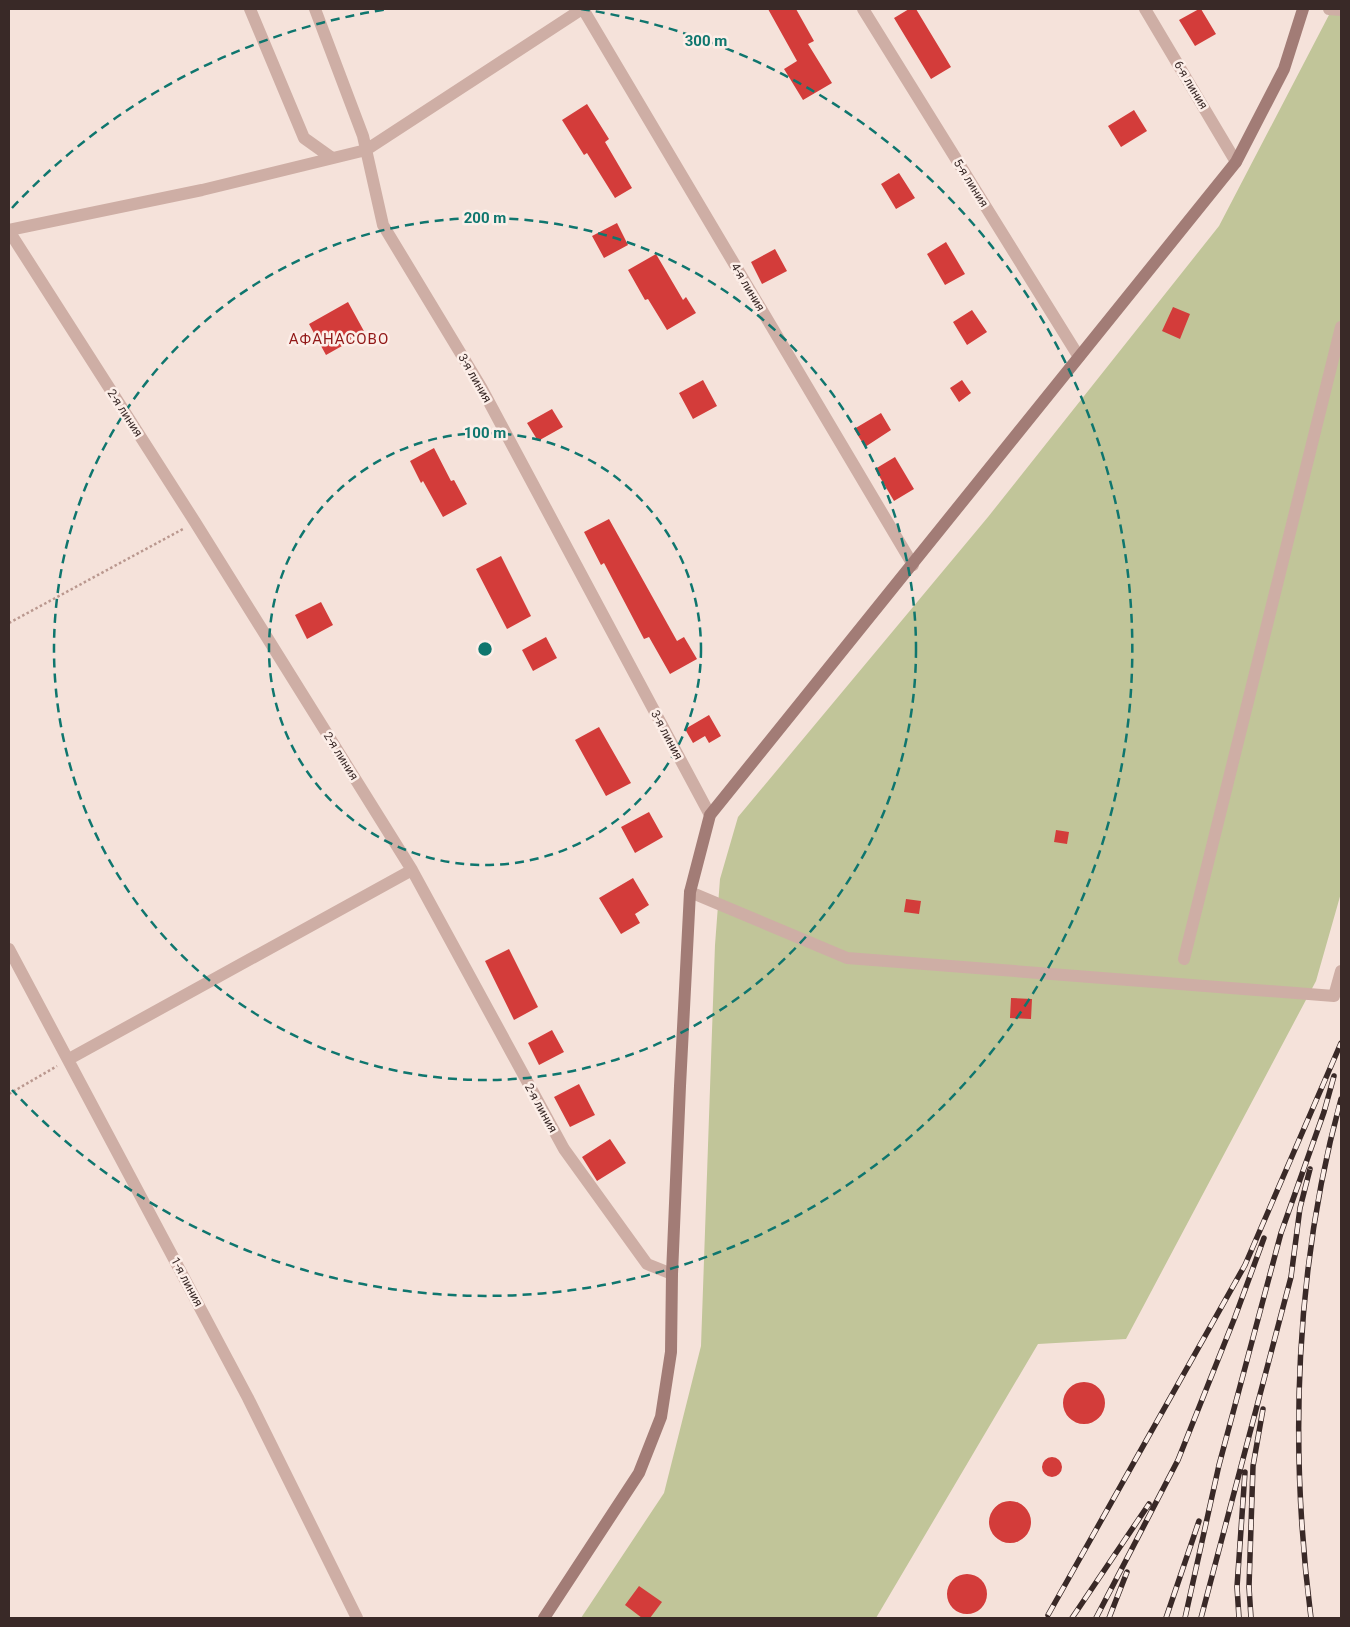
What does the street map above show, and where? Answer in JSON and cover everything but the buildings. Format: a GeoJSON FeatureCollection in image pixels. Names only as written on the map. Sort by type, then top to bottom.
{"type":"FeatureCollection","features":[{"type":"Feature","properties":{"kind":"street"},"geometry":{"type":"LineString","coordinates":[[250,9],[304,138],[332,158]]}},
{"type":"Feature","properties":{"kind":"street","name":"3-я линия"},"geometry":{"type":"LineString","coordinates":[[315,9],[363,136],[383,225],[481,386],[710,815]]}},
{"type":"Feature","properties":{"kind":"street"},"geometry":{"type":"LineString","coordinates":[[9,231],[202,190],[366,150],[582,9]]}},
{"type":"Feature","properties":{"kind":"street","name":"4-я линия"},"geometry":{"type":"LineString","coordinates":[[582,9],[913,565]]}},
{"type":"Feature","properties":{"kind":"street","name":"5-я линия"},"geometry":{"type":"LineString","coordinates":[[863,9],[1079,357]]}},
{"type":"Feature","properties":{"kind":"street","name":"6-я линия"},"geometry":{"type":"LineString","coordinates":[[1145,9],[1236,162]]}},
{"type":"Feature","properties":{"kind":"street"},"geometry":{"type":"LineString","coordinates":[[544,1618],[639,1473],[661,1417],[672,1352],[672,1274],[690,892],[710,815],[1236,162],[1284,69],[1303,9]]}},
{"type":"Feature","properties":{"kind":"street"},"geometry":{"type":"LineString","coordinates":[[1329,9],[1341,10]]}},
{"type":"Feature","properties":{"kind":"street","name":"2-я линия"},"geometry":{"type":"LineString","coordinates":[[9,231],[195,522],[412,870],[564,1149],[647,1264],[672,1274]]}},
{"type":"Feature","properties":{"kind":"street"},"geometry":{"type":"LineString","coordinates":[[1184,959],[1341,327]]}},
{"type":"Feature","properties":{"kind":"street"},"geometry":{"type":"LineString","coordinates":[[69,1059],[412,870]]}},
{"type":"Feature","properties":{"kind":"street"},"geometry":{"type":"LineString","coordinates":[[690,892],[847,958],[1334,996],[1341,971]]}},
{"type":"Feature","properties":{"kind":"street","name":"1-я линия"},"geometry":{"type":"LineString","coordinates":[[9,949],[248,1398],[357,1618]]}},
{"type":"Feature","properties":{"kind":"path"},"geometry":{"type":"LineString","coordinates":[[9,623],[195,522]]}},
{"type":"Feature","properties":{"kind":"path"},"geometry":{"type":"LineString","coordinates":[[9,1094],[69,1059]]}},
{"type":"Feature","properties":{"kind":"green space"},"geometry":{"type":"Polygon","coordinates":[[[1341,9],[1341,893],[1316,981],[1126,1339],[1038,1344],[876,1618],[581,1618],[664,1493],[701,1346],[715,945],[720,879],[738,817],[988,517],[1219,226],[1330,13],[1341,9]]]}},
{"type":"Feature","properties":{"kind":"railway"},"geometry":{"type":"LineString","coordinates":[[1048,1615],[1245,1265],[1341,1043]]}},
{"type":"Feature","properties":{"kind":"railway"},"geometry":{"type":"LineString","coordinates":[[1185,1618],[1219,1465],[1281,1233],[1324,1112],[1334,1076]]}},
{"type":"Feature","properties":{"kind":"railway"},"geometry":{"type":"LineString","coordinates":[[1311,1618],[1300,1488],[1300,1357],[1305,1292],[1314,1227],[1326,1162],[1341,1099]]}},
{"type":"Feature","properties":{"kind":"railway"},"geometry":{"type":"LineString","coordinates":[[1201,1618],[1291,1277],[1300,1208],[1310,1169]]}},
{"type":"Feature","properties":{"kind":"railway"},"geometry":{"type":"LineString","coordinates":[[1096,1618],[1178,1460],[1264,1238]]}},
{"type":"Feature","properties":{"kind":"railway"},"geometry":{"type":"LineString","coordinates":[[1251,1618],[1249,1587],[1253,1466],[1263,1409]]}},
{"type":"Feature","properties":{"kind":"railway"},"geometry":{"type":"LineString","coordinates":[[1239,1618],[1237,1587],[1245,1472]]}},
{"type":"Feature","properties":{"kind":"railway"},"geometry":{"type":"LineString","coordinates":[[1072,1618],[1149,1504]]}},
{"type":"Feature","properties":{"kind":"railway"},"geometry":{"type":"LineString","coordinates":[[1166,1618],[1199,1521]]}},
{"type":"Feature","properties":{"kind":"railway"},"geometry":{"type":"LineString","coordinates":[[1109,1618],[1127,1572]]}},
{"type":"Feature","properties":{"kind":"district","name":"АФАНАСОВО"},"geometry":{"type":"Point","coordinates":[339,339]}}]}
